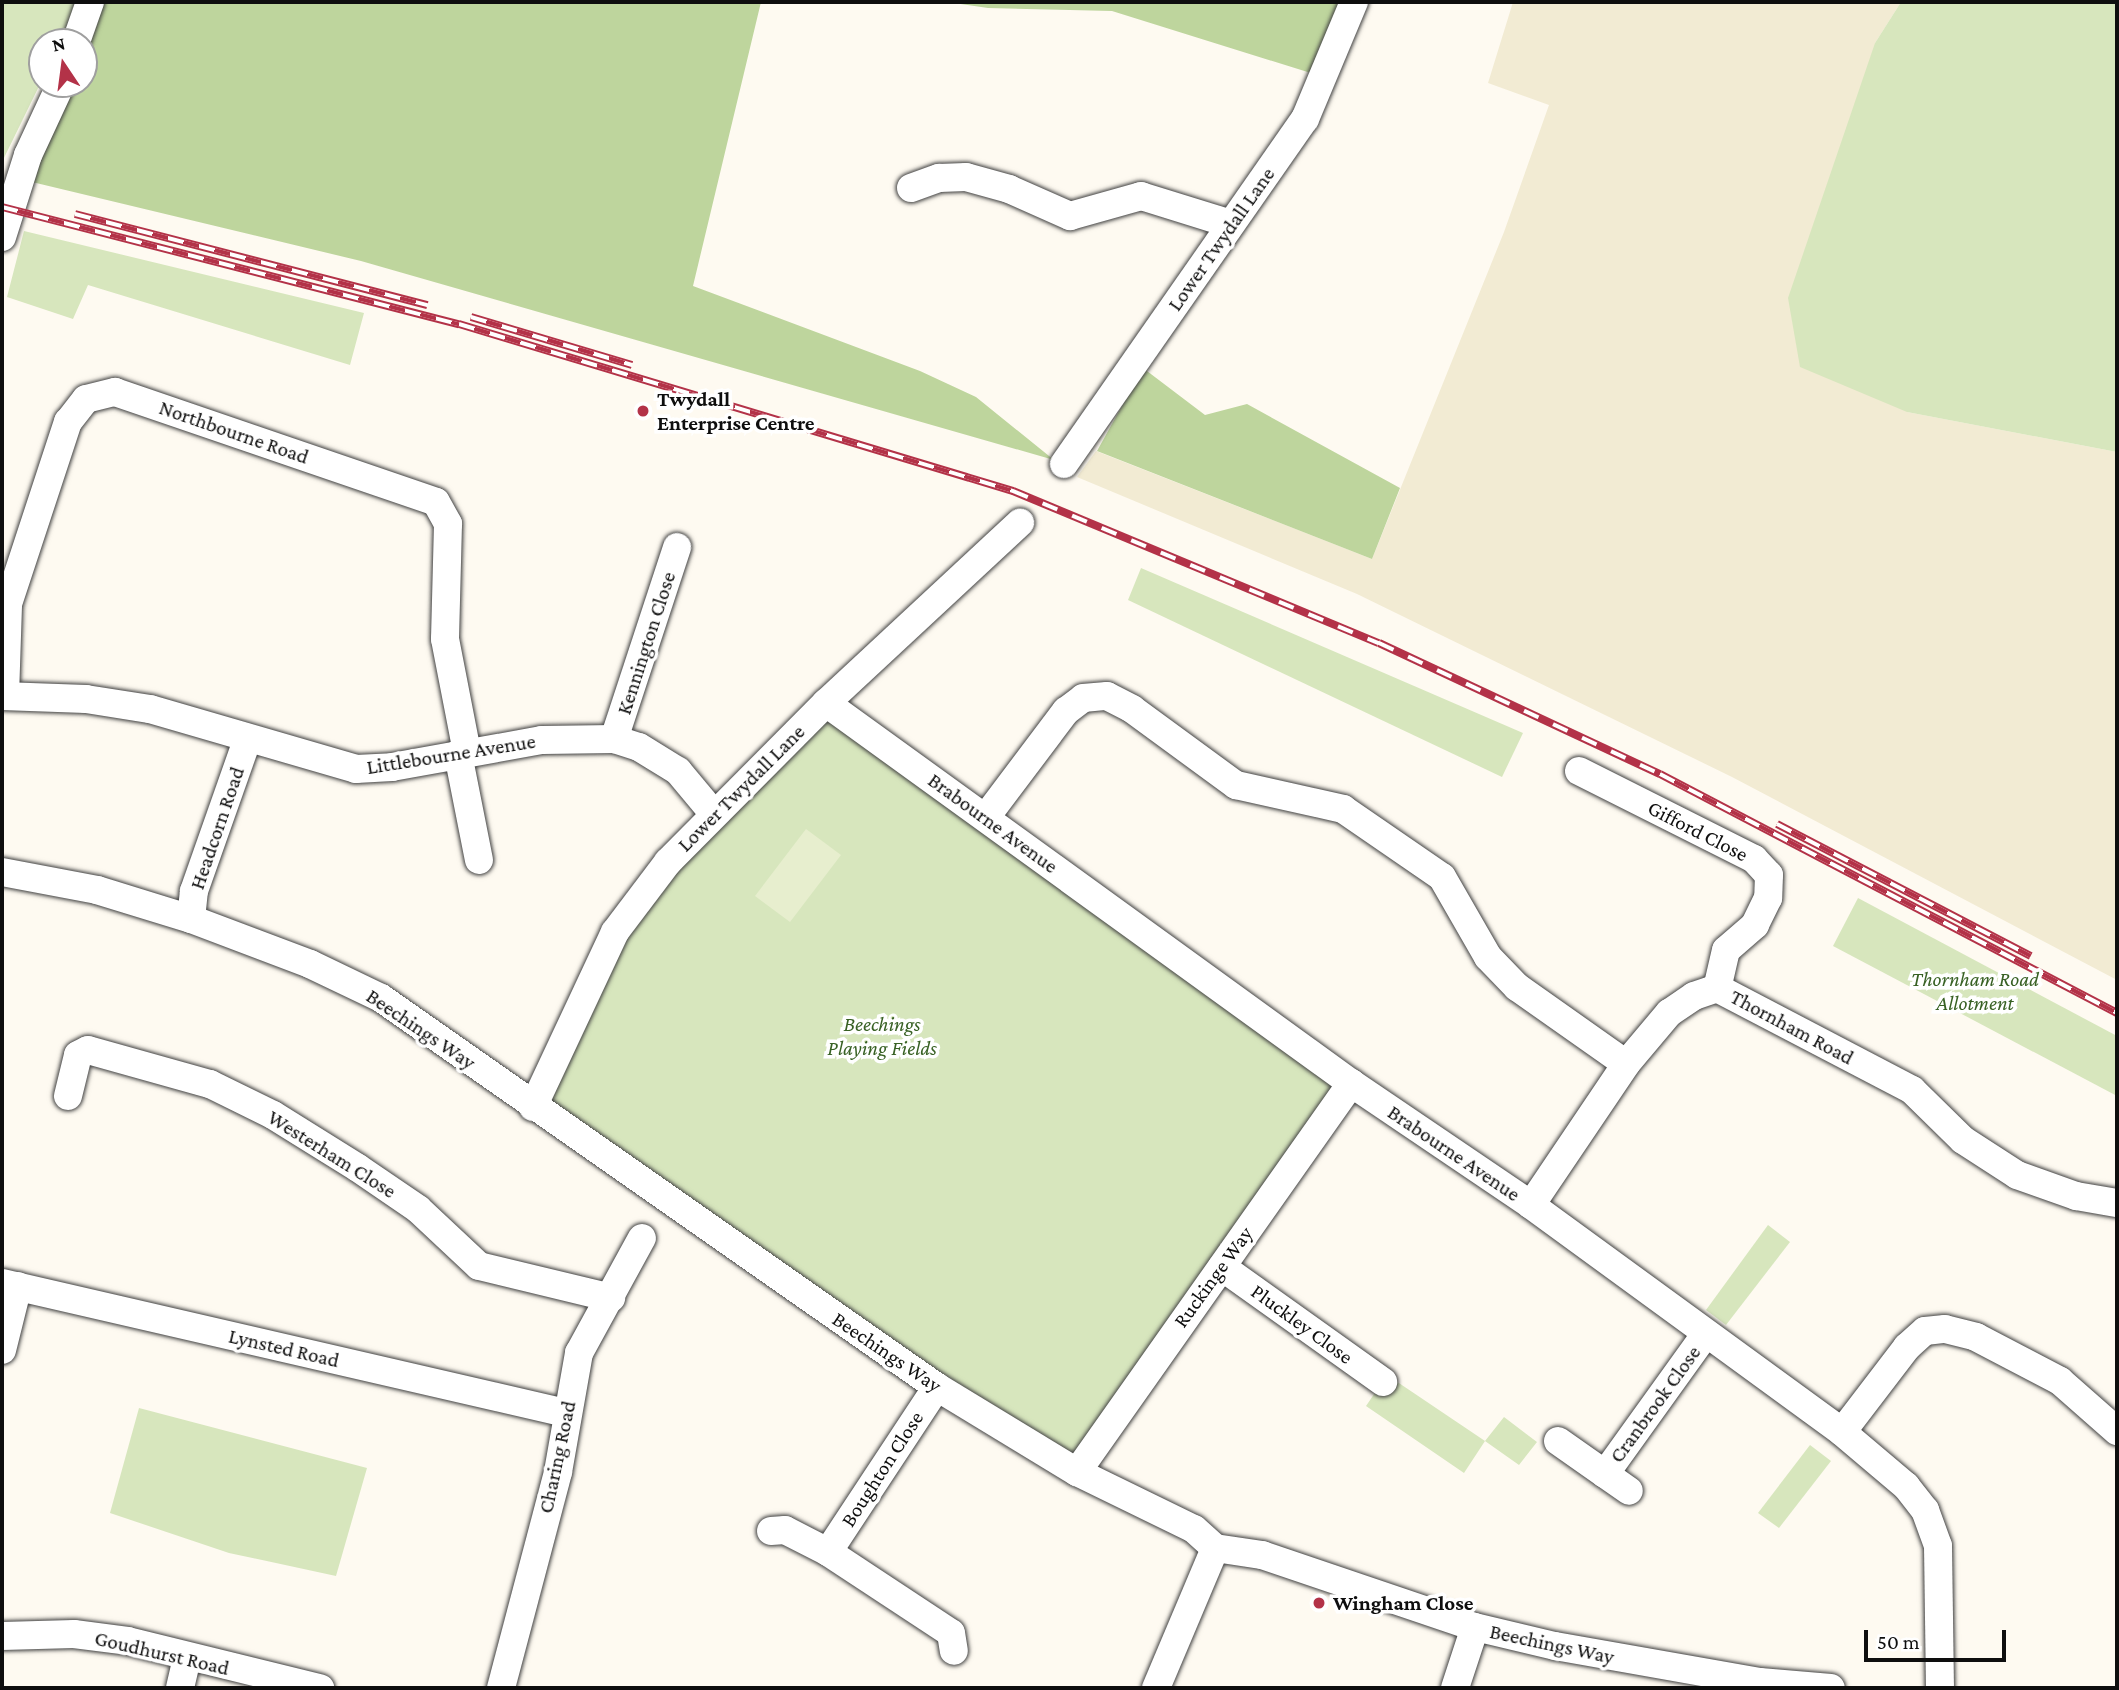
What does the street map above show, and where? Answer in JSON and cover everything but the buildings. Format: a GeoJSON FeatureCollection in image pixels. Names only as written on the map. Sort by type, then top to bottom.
{"type":"FeatureCollection","features":[{"type":"Feature","properties":{"kind":"street"},"geometry":{"type":"LineString","coordinates":[[81,28],[90,2]]}},
{"type":"Feature","properties":{"kind":"street","name":"Lower Twydall Lane"},"geometry":{"type":"LineString","coordinates":[[1065,464],[1305,118],[1354,2]]}},
{"type":"Feature","properties":{"kind":"street"},"geometry":{"type":"LineString","coordinates":[[2,237],[28,155],[54,98]]}},
{"type":"Feature","properties":{"kind":"street"},"geometry":{"type":"LineString","coordinates":[[911,188],[939,178],[966,177],[1070,216],[1141,195],[1231,224]]}},
{"type":"Feature","properties":{"kind":"street","name":"Northbourne Road"},"geometry":{"type":"LineString","coordinates":[[4,696],[8,604],[68,422],[86,399],[115,392],[436,502],[448,528],[445,639],[480,860]]}},
{"type":"Feature","properties":{"kind":"street","name":"Lower Twydall Lane"},"geometry":{"type":"LineString","coordinates":[[533,1107],[615,932],[668,862],[826,703],[1020,523]]}},
{"type":"Feature","properties":{"kind":"street","name":"Kennington Close"},"geometry":{"type":"LineString","coordinates":[[614,739],[677,547]]}},
{"type":"Feature","properties":{"kind":"street","name":"Littlebourne Avenue"},"geometry":{"type":"LineString","coordinates":[[4,696],[124,704],[356,769],[542,740],[614,739],[639,747],[678,771],[714,814]]}},
{"type":"Feature","properties":{"kind":"street"},"geometry":{"type":"LineString","coordinates":[[986,817],[1066,711],[1083,698],[1107,696],[1132,709],[1236,785],[1343,809],[1442,877],[1488,957],[1517,987],[1626,1064]]}},
{"type":"Feature","properties":{"kind":"street","name":"Brabourne Avenue"},"geometry":{"type":"LineString","coordinates":[[826,703],[1351,1083],[1531,1205],[1705,1335],[1842,1432],[1906,1486],[1925,1510],[1938,1546],[1941,1576],[1940,1688]]}},
{"type":"Feature","properties":{"kind":"street","name":"Headcorn Road"},"geometry":{"type":"LineString","coordinates":[[191,919],[194,891],[248,738]]}},
{"type":"Feature","properties":{"kind":"street","name":"Gifford Close"},"geometry":{"type":"LineString","coordinates":[[1579,771],[1755,859],[1769,875],[1768,898],[1755,925],[1726,950],[1717,988]]}},
{"type":"Feature","properties":{"kind":"street","name":"Beechings Way"},"geometry":{"type":"LineString","coordinates":[[2,872],[97,890],[191,919],[310,964],[381,998],[533,1107],[937,1387],[1077,1472],[1194,1528],[1215,1548],[1262,1555],[1475,1627],[1555,1646],[1759,1685],[1831,1688]]}},
{"type":"Feature","properties":{"kind":"street","name":"Thornham Road"},"geometry":{"type":"LineString","coordinates":[[1531,1205],[1626,1064],[1669,1013],[1694,996],[1717,988],[1912,1090],[1963,1140],[2017,1175],[2076,1196],[2117,1203]]}},
{"type":"Feature","properties":{"kind":"street","name":"Westerham Close"},"geometry":{"type":"LineString","coordinates":[[68,1097],[78,1055],[88,1050],[210,1084],[273,1115],[358,1168],[418,1209],[479,1266],[611,1298]]}},
{"type":"Feature","properties":{"kind":"street","name":"Ruckinge Way"},"geometry":{"type":"LineString","coordinates":[[1077,1472],[1351,1083]]}},
{"type":"Feature","properties":{"kind":"street","name":"Charing Road"},"geometry":{"type":"LineString","coordinates":[[500,1688],[558,1472],[566,1413],[579,1353],[642,1238]]}},
{"type":"Feature","properties":{"kind":"street","name":"Pluckley Close"},"geometry":{"type":"LineString","coordinates":[[1222,1266],[1383,1382]]}},
{"type":"Feature","properties":{"kind":"street"},"geometry":{"type":"LineString","coordinates":[[2,1350],[10,1284]]}},
{"type":"Feature","properties":{"kind":"street","name":"Lynsted Road"},"geometry":{"type":"LineString","coordinates":[[10,1284],[566,1413]]}},
{"type":"Feature","properties":{"kind":"street"},"geometry":{"type":"LineString","coordinates":[[1842,1432],[1907,1347],[1925,1331],[1945,1329],[1976,1337],[2060,1381],[2117,1431]]}},
{"type":"Feature","properties":{"kind":"street","name":"Cranbrook Close"},"geometry":{"type":"LineString","coordinates":[[1605,1474],[1705,1335]]}},
{"type":"Feature","properties":{"kind":"street","name":"Boughton Close"},"geometry":{"type":"LineString","coordinates":[[828,1552],[937,1387]]}},
{"type":"Feature","properties":{"kind":"street","name":"Cranbrook Close"},"geometry":{"type":"LineString","coordinates":[[1558,1441],[1629,1491]]}},
{"type":"Feature","properties":{"kind":"street"},"geometry":{"type":"LineString","coordinates":[[771,1531],[785,1530],[828,1552],[951,1633],[954,1651]]}},
{"type":"Feature","properties":{"kind":"street"},"geometry":{"type":"LineString","coordinates":[[1156,1688],[1215,1548]]}},
{"type":"Feature","properties":{"kind":"street"},"geometry":{"type":"LineString","coordinates":[[1455,1688],[1475,1627]]}},
{"type":"Feature","properties":{"kind":"street","name":"Goudhurst Road"},"geometry":{"type":"LineString","coordinates":[[2,1636],[75,1634],[128,1641],[187,1658],[320,1688]]}},
{"type":"Feature","properties":{"kind":"street"},"geometry":{"type":"LineString","coordinates":[[180,1688],[187,1658]]}},
{"type":"Feature","properties":{"kind":"shaded area"},"geometry":{"type":"Polygon","coordinates":[[[1513,2],[1901,2],[1875,43],[1907,412],[2117,452],[2117,980],[1732,777],[1357,594],[1077,477],[1096,451],[1372,559],[1504,232],[1549,105],[1488,83],[1513,2]]]}},
{"type":"Feature","properties":{"kind":"green space"},"geometry":{"type":"Polygon","coordinates":[[[2,2],[80,2],[68,28],[28,28],[28,98],[33,98],[2,162],[2,2]]]}},
{"type":"Feature","properties":{"kind":"green space"},"geometry":{"type":"Polygon","coordinates":[[[100,2],[761,2],[693,286],[920,371],[976,397],[1054,460],[361,261],[32,182],[65,98],[98,98],[98,28],[91,28],[100,2]]]}},
{"type":"Feature","properties":{"kind":"green space"},"geometry":{"type":"Polygon","coordinates":[[[947,2],[1339,2],[1314,74],[1112,11],[988,8],[947,2]]]}},
{"type":"Feature","properties":{"kind":"green space"},"geometry":{"type":"Polygon","coordinates":[[[1901,2],[2117,2],[2117,452],[1907,412],[1800,367],[1788,298],[1875,43],[1901,2]]]}},
{"type":"Feature","properties":{"kind":"green space"},"geometry":{"type":"Polygon","coordinates":[[[24,231],[364,313],[350,365],[88,285],[73,319],[7,297],[24,231]]]}},
{"type":"Feature","properties":{"kind":"green space"},"geometry":{"type":"Polygon","coordinates":[[[1143,368],[1205,415],[1247,404],[1400,488],[1372,559],[1097,451],[1143,368]]]}},
{"type":"Feature","properties":{"kind":"green space"},"geometry":{"type":"Polygon","coordinates":[[[1141,568],[1523,733],[1502,777],[1128,600],[1141,568]]]}},
{"type":"Feature","properties":{"kind":"green space","name":"Beechings Playing Fields"},"geometry":{"type":"Polygon","coordinates":[[[826,703],[1351,1083],[1077,1472],[533,1107],[615,932],[826,703]]]}},
{"type":"Feature","properties":{"kind":"green space"},"geometry":{"type":"Polygon","coordinates":[[[806,829],[841,855],[790,922],[755,896],[806,829]]]}},
{"type":"Feature","properties":{"kind":"green space","name":"Thornham Road Allotment"},"geometry":{"type":"Polygon","coordinates":[[[1858,898],[2117,1036],[2117,1096],[1833,946],[1858,898]]]}},
{"type":"Feature","properties":{"kind":"green space"},"geometry":{"type":"Polygon","coordinates":[[[1768,1225],[1790,1242],[1726,1325],[1706,1310],[1768,1225]]]}},
{"type":"Feature","properties":{"kind":"green space"},"geometry":{"type":"Polygon","coordinates":[[[1387,1375],[1485,1441],[1464,1473],[1366,1406],[1387,1375]]]}},
{"type":"Feature","properties":{"kind":"green space"},"geometry":{"type":"Polygon","coordinates":[[[139,1408],[367,1468],[336,1576],[229,1553],[110,1513],[139,1408]]]}},
{"type":"Feature","properties":{"kind":"green space"},"geometry":{"type":"Polygon","coordinates":[[[1504,1417],[1537,1442],[1519,1465],[1485,1441],[1504,1417]]]}},
{"type":"Feature","properties":{"kind":"green space"},"geometry":{"type":"Polygon","coordinates":[[[1810,1445],[1831,1461],[1779,1528],[1758,1513],[1810,1445]]]}},
{"type":"Feature","properties":{"kind":"railway"},"geometry":{"type":"LineString","coordinates":[[2,207],[459,324],[1013,491],[1379,643],[1660,774],[2117,1013]]}},
{"type":"Feature","properties":{"kind":"railway"},"geometry":{"type":"LineString","coordinates":[[75,214],[427,305]]}},
{"type":"Feature","properties":{"kind":"railway"},"geometry":{"type":"LineString","coordinates":[[471,317],[632,365]]}},
{"type":"Feature","properties":{"kind":"railway"},"geometry":{"type":"LineString","coordinates":[[1777,824],[2031,956]]}},
{"type":"Feature","properties":{"kind":"place","name":"Twydall Enterprise Centre"},"geometry":{"type":"Point","coordinates":[643,411]}},
{"type":"Feature","properties":{"kind":"place","name":"Wingham Close"},"geometry":{"type":"Point","coordinates":[1319,1603]}}]}
